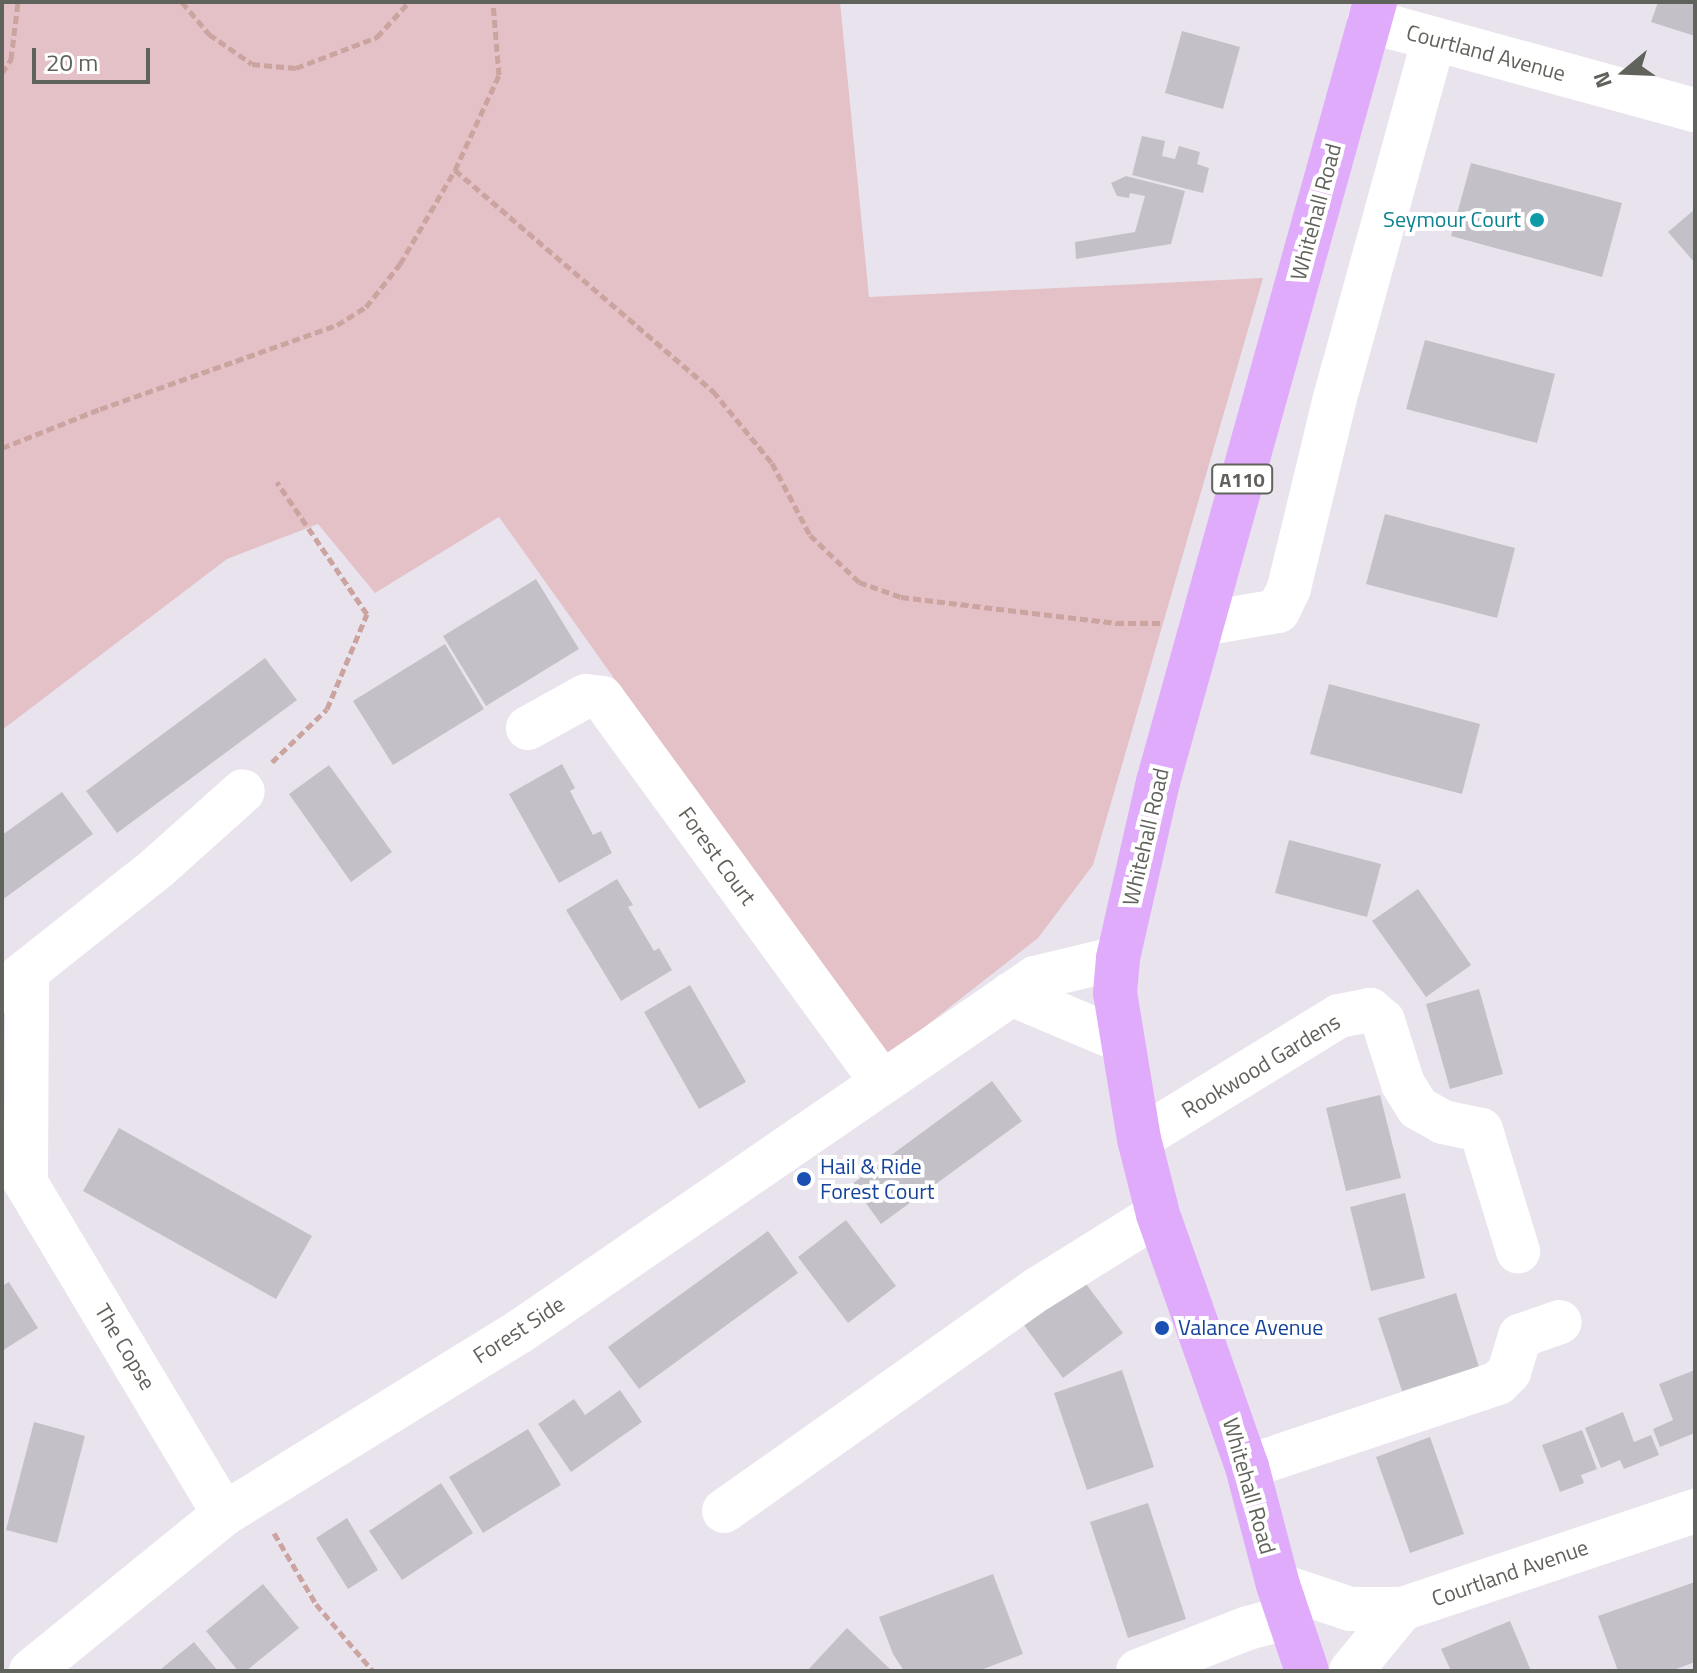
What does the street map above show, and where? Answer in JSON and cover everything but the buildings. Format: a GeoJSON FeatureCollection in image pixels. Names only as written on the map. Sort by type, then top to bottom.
{"type":"FeatureCollection","features":[{"type":"Feature","properties":{"kind":"main road","name":"Whitehall Road"},"geometry":{"type":"LineString","coordinates":[[1307,1671],[1283,1601],[1247,1467],[1158,1214],[1139,1139],[1115,993],[1118,958],[1158,782],[1372,12]]}},
{"type":"Feature","properties":{"kind":"street","name":"Courtland Avenue"},"geometry":{"type":"LineString","coordinates":[[1372,12],[1434,39],[1695,110]]}},
{"type":"Feature","properties":{"kind":"street"},"geometry":{"type":"LineString","coordinates":[[1202,624],[1278,611],[1289,588],[1335,398],[1434,39]]}},
{"type":"Feature","properties":{"kind":"street","name":"Forest Court"},"geometry":{"type":"LineString","coordinates":[[528,728],[586,696],[602,698],[882,1082]]}},
{"type":"Feature","properties":{"kind":"street"},"geometry":{"type":"LineString","coordinates":[[26,1181],[15,982],[157,868],[243,791]]}},
{"type":"Feature","properties":{"kind":"street","name":"Forest Side"},"geometry":{"type":"LineString","coordinates":[[31,1671],[224,1514],[519,1332],[1035,978],[1118,958]]}},
{"type":"Feature","properties":{"kind":"street"},"geometry":{"type":"LineString","coordinates":[[1011,994],[1122,1041]]}},
{"type":"Feature","properties":{"kind":"street","name":"Rookwood Gardens"},"geometry":{"type":"LineString","coordinates":[[1139,1139],[1339,1016],[1370,1010],[1383,1021],[1403,1084],[1418,1108],[1443,1122],[1481,1130],[1518,1251]]}},
{"type":"Feature","properties":{"kind":"street","name":"The Copse"},"geometry":{"type":"LineString","coordinates":[[2,1143],[224,1514]]}},
{"type":"Feature","properties":{"kind":"street"},"geometry":{"type":"LineString","coordinates":[[724,1511],[1038,1289],[1158,1214]]}},
{"type":"Feature","properties":{"kind":"street"},"geometry":{"type":"LineString","coordinates":[[1247,1467],[1498,1383],[1509,1372],[1520,1336],[1560,1322]]}},
{"type":"Feature","properties":{"kind":"street","name":"Courtland Avenue"},"geometry":{"type":"LineString","coordinates":[[1351,1671],[1402,1609],[1695,1511]]}},
{"type":"Feature","properties":{"kind":"street"},"geometry":{"type":"LineString","coordinates":[[1138,1671],[1248,1628],[1283,1601],[1350,1609],[1402,1609]]}},
{"type":"Feature","properties":{"kind":"path"},"geometry":{"type":"LineString","coordinates":[[2,73],[11,59],[18,2]]}},
{"type":"Feature","properties":{"kind":"path"},"geometry":{"type":"LineString","coordinates":[[182,2],[209,34],[252,64],[296,68],[377,37],[409,2]]}},
{"type":"Feature","properties":{"kind":"path"},"geometry":{"type":"LineString","coordinates":[[2,448],[100,409],[337,325],[366,307],[400,264],[455,170],[499,75],[493,2]]}},
{"type":"Feature","properties":{"kind":"path"},"geometry":{"type":"LineString","coordinates":[[455,170],[713,391],[772,463],[810,535],[859,582],[901,597],[1116,623],[1202,624]]}},
{"type":"Feature","properties":{"kind":"path"},"geometry":{"type":"LineString","coordinates":[[243,791],[327,709],[367,614],[277,482]]}},
{"type":"Feature","properties":{"kind":"path"},"geometry":{"type":"LineString","coordinates":[[272,1530],[316,1604],[373,1671]]}},
{"type":"Feature","properties":{"kind":"shaded area"},"geometry":{"type":"Polygon","coordinates":[[[2,2],[840,2],[869,297],[1263,278],[1093,865],[1038,938],[885,1058],[499,517],[375,593],[318,524],[227,559],[2,730],[2,2]]]}},
{"type":"Feature","properties":{"kind":"place","name":"Seymour Court"},"geometry":{"type":"Point","coordinates":[1537,220]}},
{"type":"Feature","properties":{"kind":"place","name":"Hail & Ride Forest Court"},"geometry":{"type":"Point","coordinates":[804,1179]}},
{"type":"Feature","properties":{"kind":"place","name":"Valance Avenue"},"geometry":{"type":"Point","coordinates":[1162,1328]}}]}
